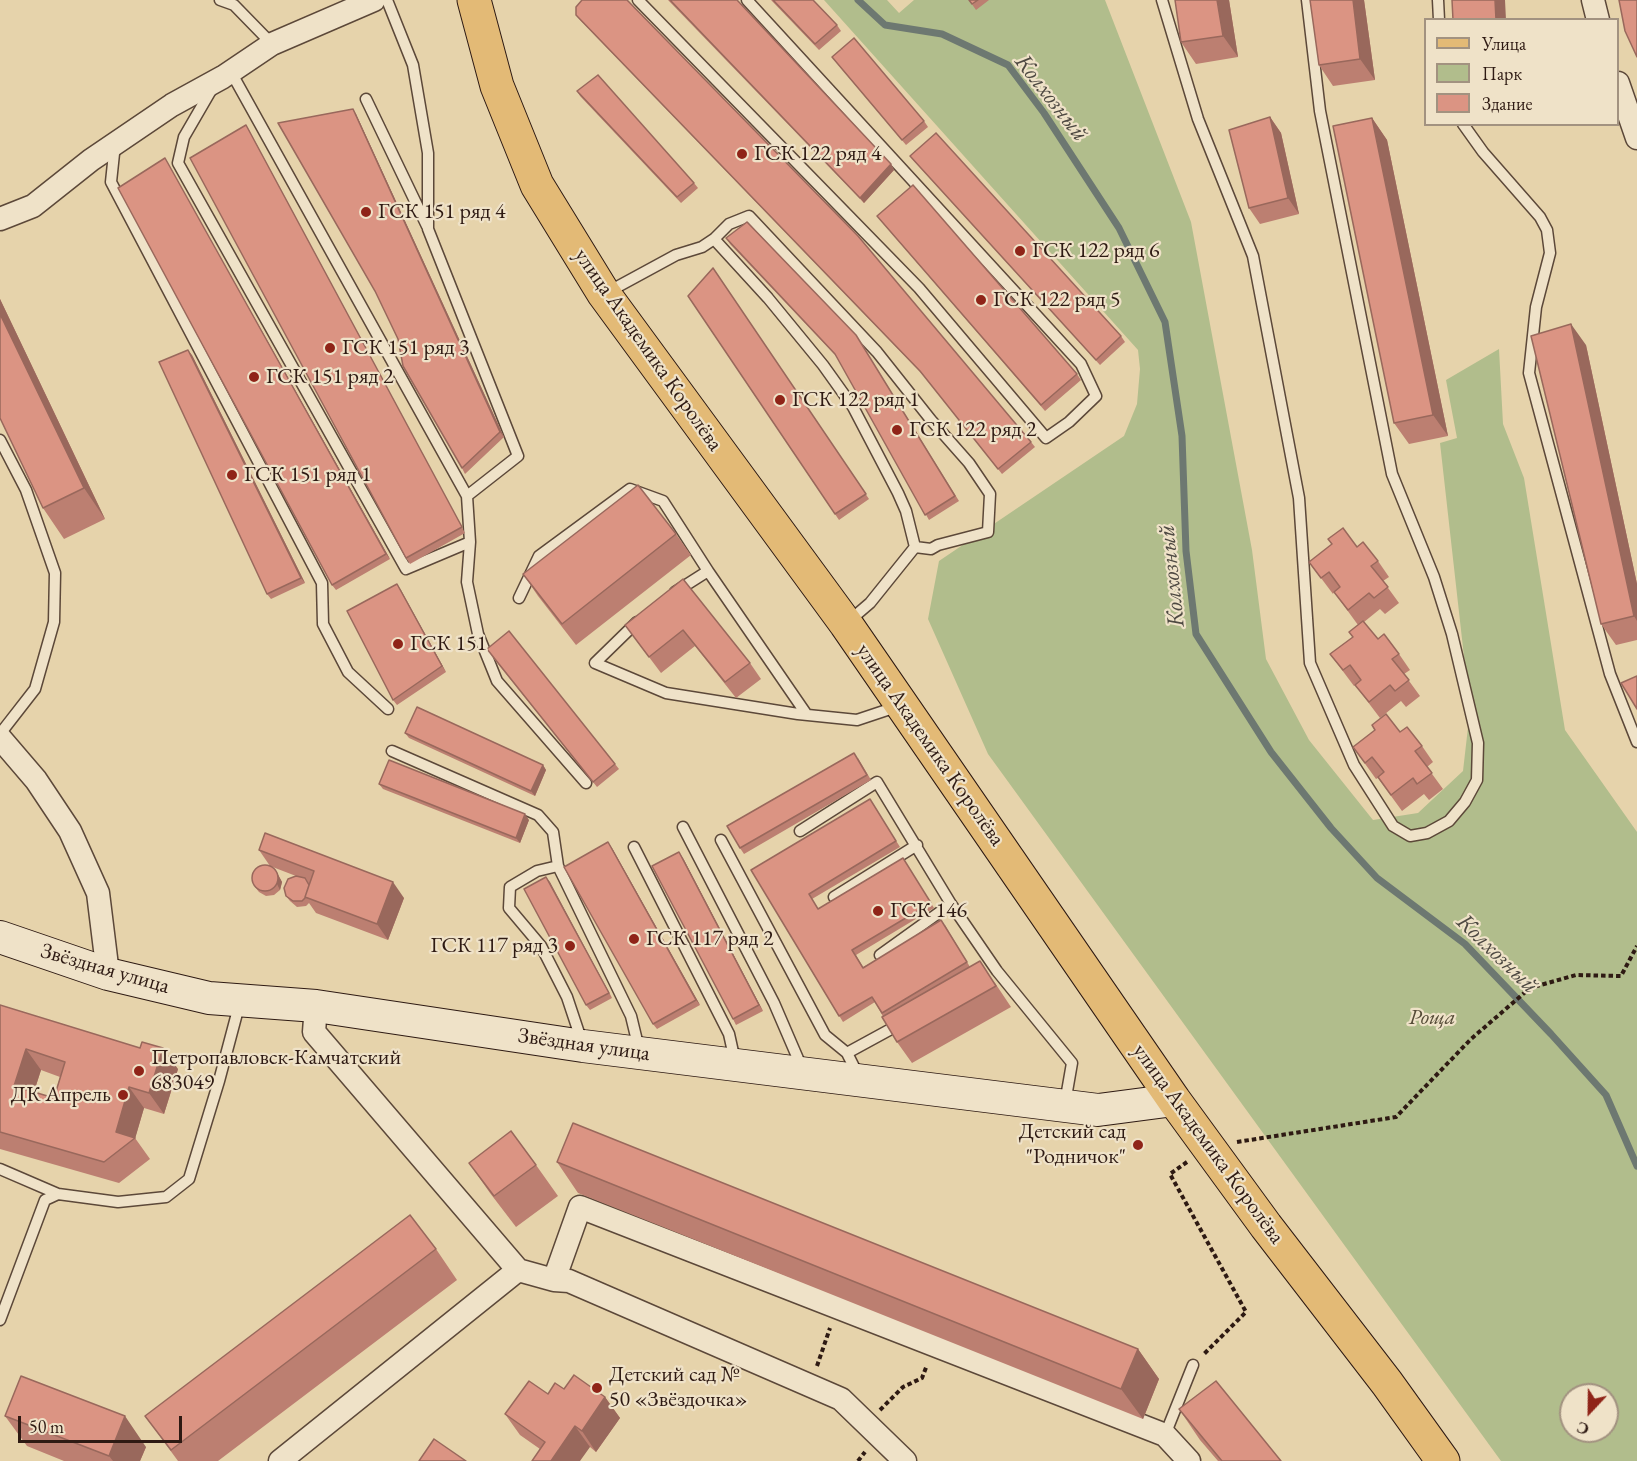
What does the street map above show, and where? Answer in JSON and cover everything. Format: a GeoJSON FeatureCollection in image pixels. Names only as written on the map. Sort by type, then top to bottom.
{"type":"FeatureCollection","features":[{"type":"Feature","properties":{"kind":"main road","name":"улица Академика Королёва"},"geometry":{"type":"LineString","coordinates":[[474,0],[497,86],[537,185],[604,294],[846,624],[1174,1100],[1443,1461]]}},
{"type":"Feature","properties":{"kind":"street"},"geometry":{"type":"LineString","coordinates":[[0,219],[33,206],[115,144],[172,105],[224,77],[272,44],[374,0]]}},
{"type":"Feature","properties":{"kind":"street"},"geometry":{"type":"LineString","coordinates":[[1593,0],[1598,18]]}},
{"type":"Feature","properties":{"kind":"street"},"geometry":{"type":"LineString","coordinates":[[1619,88],[1637,138]]}},
{"type":"Feature","properties":{"kind":"street"},"geometry":{"type":"LineString","coordinates":[[0,736],[36,780],[70,831],[98,893],[108,974]]}},
{"type":"Feature","properties":{"kind":"street","name":"Звёздная улица"},"geometry":{"type":"LineString","coordinates":[[0,937],[108,974],[209,998],[316,1006],[583,1046],[1098,1110],[1174,1100]]}},
{"type":"Feature","properties":{"kind":"street"},"geometry":{"type":"LineString","coordinates":[[316,1006],[314,1032],[518,1270],[554,1280],[569,1281],[841,1399],[905,1461]]}},
{"type":"Feature","properties":{"kind":"street"},"geometry":{"type":"LineString","coordinates":[[554,1280],[580,1207],[1165,1435],[1189,1461]]}},
{"type":"Feature","properties":{"kind":"street"},"geometry":{"type":"LineString","coordinates":[[280,1461],[518,1270]]}},
{"type":"Feature","properties":{"kind":"lane"},"geometry":{"type":"LineString","coordinates":[[220,0],[234,5],[272,44]]}},
{"type":"Feature","properties":{"kind":"lane"},"geometry":{"type":"LineString","coordinates":[[387,0],[413,64],[428,153],[428,229]]}},
{"type":"Feature","properties":{"kind":"lane"},"geometry":{"type":"LineString","coordinates":[[638,0],[919,288],[1046,438],[1069,422],[1096,396],[1081,364],[747,0]]}},
{"type":"Feature","properties":{"kind":"lane"},"geometry":{"type":"LineString","coordinates":[[1162,0],[1198,119],[1253,256],[1299,498],[1310,663],[1354,765],[1393,826],[1410,836],[1427,833],[1449,821],[1465,802],[1477,780],[1478,743],[1452,634],[1434,577],[1392,474],[1320,111],[1307,0]]}},
{"type":"Feature","properties":{"kind":"lane"},"geometry":{"type":"LineString","coordinates":[[1438,0],[1439,18]]}},
{"type":"Feature","properties":{"kind":"lane"},"geometry":{"type":"LineString","coordinates":[[470,542],[406,569],[178,163],[184,137],[224,77],[467,496],[470,542],[467,582],[478,634],[497,681],[586,783]]}},
{"type":"Feature","properties":{"kind":"lane"},"geometry":{"type":"LineString","coordinates":[[366,99],[428,229],[518,456],[467,496]]}},
{"type":"Feature","properties":{"kind":"lane"},"geometry":{"type":"LineString","coordinates":[[1464,126],[1483,152],[1540,217],[1547,230],[1550,254],[1536,307],[1529,374],[1610,674],[1637,741]]}},
{"type":"Feature","properties":{"kind":"lane"},"geometry":{"type":"LineString","coordinates":[[115,144],[111,182],[322,583],[322,624],[348,672],[388,709]]}},
{"type":"Feature","properties":{"kind":"lane"},"geometry":{"type":"LineString","coordinates":[[604,294],[676,255],[702,247],[729,224],[748,216],[877,352],[931,420],[969,462],[990,494],[988,532],[938,545],[931,549],[915,547]]}},
{"type":"Feature","properties":{"kind":"lane"},"geometry":{"type":"LineString","coordinates":[[714,239],[823,365],[853,407],[906,511],[915,547]]}},
{"type":"Feature","properties":{"kind":"lane"},"geometry":{"type":"LineString","coordinates":[[0,440],[26,490],[55,573],[54,622],[35,689],[0,736]]}},
{"type":"Feature","properties":{"kind":"lane"},"geometry":{"type":"LineString","coordinates":[[519,598],[539,556],[630,489],[663,501],[807,715]]}},
{"type":"Feature","properties":{"kind":"lane"},"geometry":{"type":"LineString","coordinates":[[846,624],[870,603],[915,547]]}},
{"type":"Feature","properties":{"kind":"lane"},"geometry":{"type":"LineString","coordinates":[[663,600],[708,571]]}},
{"type":"Feature","properties":{"kind":"lane"},"geometry":{"type":"LineString","coordinates":[[646,613],[595,663],[666,693],[807,715],[857,720],[903,705]]}},
{"type":"Feature","properties":{"kind":"lane"},"geometry":{"type":"LineString","coordinates":[[392,751],[538,815],[553,832],[558,866],[631,1016],[640,1053]]}},
{"type":"Feature","properties":{"kind":"lane"},"geometry":{"type":"LineString","coordinates":[[800,831],[877,782],[917,845],[992,974],[1072,1063],[1064,1106]]}},
{"type":"Feature","properties":{"kind":"lane"},"geometry":{"type":"LineString","coordinates":[[683,827],[774,1003],[805,1073]]}},
{"type":"Feature","properties":{"kind":"lane"},"geometry":{"type":"LineString","coordinates":[[721,840],[825,1035],[847,1053],[861,1080]]}},
{"type":"Feature","properties":{"kind":"lane"},"geometry":{"type":"LineString","coordinates":[[834,897],[917,845]]}},
{"type":"Feature","properties":{"kind":"lane"},"geometry":{"type":"LineString","coordinates":[[634,847],[729,1034],[736,1065]]}},
{"type":"Feature","properties":{"kind":"lane"},"geometry":{"type":"LineString","coordinates":[[558,866],[537,872],[510,887],[509,908],[541,946],[567,997],[583,1046]]}},
{"type":"Feature","properties":{"kind":"lane"},"geometry":{"type":"LineString","coordinates":[[880,954],[951,904]]}},
{"type":"Feature","properties":{"kind":"lane"},"geometry":{"type":"LineString","coordinates":[[0,1169],[58,1194],[118,1202],[166,1197],[189,1179],[240,1002]]}},
{"type":"Feature","properties":{"kind":"lane"},"geometry":{"type":"LineString","coordinates":[[847,1053],[907,1020]]}},
{"type":"Feature","properties":{"kind":"lane"},"geometry":{"type":"LineString","coordinates":[[0,1320],[45,1200],[58,1194]]}},
{"type":"Feature","properties":{"kind":"lane"},"geometry":{"type":"LineString","coordinates":[[1165,1435],[1193,1365]]}},
{"type":"Feature","properties":{"kind":"path"},"geometry":{"type":"LineString","coordinates":[[1193,1365],[1246,1312],[1170,1174],[1208,1147],[1396,1117],[1471,1039],[1530,988],[1576,975],[1621,976],[1637,946]]}},
{"type":"Feature","properties":{"kind":"path"},"geometry":{"type":"LineString","coordinates":[[810,1386],[837,1308]]}},
{"type":"Feature","properties":{"kind":"path"},"geometry":{"type":"LineString","coordinates":[[858,1461],[878,1434],[879,1410],[903,1387],[922,1378],[927,1363]]}},
{"type":"Feature","properties":{"kind":"green space","name":"Роща"},"geometry":{"type":"Polygon","coordinates":[[[824,0],[887,0],[899,13],[914,0],[1105,0],[1191,222],[1252,550],[1266,659],[1309,740],[1373,820],[1418,813],[1463,771],[1470,710],[1440,443],[1457,438],[1446,380],[1499,349],[1503,424],[1524,478],[1565,730],[1637,832],[1637,1461],[1501,1461],[988,754],[928,619],[939,561],[1124,436],[1137,404],[1140,369],[1138,350],[824,0]]]}},
{"type":"Feature","properties":{"kind":"building","name":"ГСК 122 ряд 4"},"geometry":{"type":"Polygon","coordinates":[[[582,0],[627,0],[858,236],[1031,442],[998,469],[920,371],[576,15],[576,7],[582,0]]]}},
{"type":"Feature","properties":{"kind":"building"},"geometry":{"type":"Polygon","coordinates":[[[670,0],[737,0],[891,164],[860,198],[670,0]]]}},
{"type":"Feature","properties":{"kind":"building"},"geometry":{"type":"Polygon","coordinates":[[[773,0],[813,0],[837,25],[815,44],[773,0]]]}},
{"type":"Feature","properties":{"kind":"building"},"geometry":{"type":"Polygon","coordinates":[[[1175,0],[1217,0],[1223,36],[1181,42],[1175,0]]]}},
{"type":"Feature","properties":{"kind":"building"},"geometry":{"type":"Polygon","coordinates":[[[1310,0],[1353,0],[1360,59],[1319,65],[1310,0]]]}},
{"type":"Feature","properties":{"kind":"building"},"geometry":{"type":"Polygon","coordinates":[[[1452,0],[1495,0],[1496,18],[1453,18],[1452,0]]]}},
{"type":"Feature","properties":{"kind":"building"},"geometry":{"type":"Polygon","coordinates":[[[1619,0],[1637,0],[1637,57],[1625,31],[1619,0]]]}},
{"type":"Feature","properties":{"kind":"building"},"geometry":{"type":"Polygon","coordinates":[[[854,38],[924,121],[902,140],[832,57],[854,38]]]}},
{"type":"Feature","properties":{"kind":"building"},"geometry":{"type":"Polygon","coordinates":[[[598,75],[694,183],[677,197],[577,91],[598,75]]]}},
{"type":"Feature","properties":{"kind":"building","name":"ГСК 151 ряд 4"},"geometry":{"type":"Polygon","coordinates":[[[353,109],[500,432],[462,468],[403,366],[398,339],[375,291],[278,123],[353,109]]]}},
{"type":"Feature","properties":{"kind":"building"},"geometry":{"type":"Polygon","coordinates":[[[1270,117],[1288,198],[1249,208],[1229,130],[1270,117]]]}},
{"type":"Feature","properties":{"kind":"building"},"geometry":{"type":"Polygon","coordinates":[[[1372,118],[1433,415],[1394,423],[1333,126],[1372,118]]]}},
{"type":"Feature","properties":{"kind":"building","name":"ГСК 151 ряд 3"},"geometry":{"type":"Polygon","coordinates":[[[246,125],[462,527],[406,558],[190,158],[246,125]]]}},
{"type":"Feature","properties":{"kind":"building","name":"ГСК 122 ряд 6"},"geometry":{"type":"Polygon","coordinates":[[[936,133],[1121,336],[1096,360],[910,156],[936,133]]]}},
{"type":"Feature","properties":{"kind":"building","name":"ГСК 151 ряд 2"},"geometry":{"type":"Polygon","coordinates":[[[165,158],[386,554],[332,585],[118,188],[165,158]]]}},
{"type":"Feature","properties":{"kind":"building","name":"ГСК 122 ряд 5"},"geometry":{"type":"Polygon","coordinates":[[[913,185],[1077,374],[1041,405],[877,216],[913,185]]]}},
{"type":"Feature","properties":{"kind":"building","name":"ГСК 122 ряд 2"},"geometry":{"type":"Polygon","coordinates":[[[747,222],[856,335],[955,496],[925,515],[835,354],[726,238],[747,222]]]}},
{"type":"Feature","properties":{"kind":"building","name":"ГСК 122 ряд 1"},"geometry":{"type":"Polygon","coordinates":[[[713,268],[866,494],[835,514],[688,296],[713,268]]]}},
{"type":"Feature","properties":{"kind":"building"},"geometry":{"type":"Polygon","coordinates":[[[0,314],[84,488],[43,508],[0,418],[0,314]]]}},
{"type":"Feature","properties":{"kind":"building"},"geometry":{"type":"Polygon","coordinates":[[[1571,324],[1634,616],[1601,624],[1531,336],[1571,324]]]}},
{"type":"Feature","properties":{"kind":"building","name":"ГСК 151 ряд 1"},"geometry":{"type":"Polygon","coordinates":[[[188,350],[301,578],[267,594],[159,362],[188,350]]]}},
{"type":"Feature","properties":{"kind":"building"},"geometry":{"type":"Polygon","coordinates":[[[638,485],[676,534],[562,624],[523,574],[638,485]]]}},
{"type":"Feature","properties":{"kind":"building"},"geometry":{"type":"Polygon","coordinates":[[[1343,528],[1357,547],[1363,542],[1378,561],[1371,566],[1388,587],[1374,598],[1369,593],[1348,610],[1334,592],[1340,587],[1329,572],[1321,578],[1309,562],[1332,544],[1328,539],[1343,528]]]}},
{"type":"Feature","properties":{"kind":"building"},"geometry":{"type":"Polygon","coordinates":[[[683,579],[750,663],[725,682],[683,630],[649,657],[625,625],[683,579]]]}},
{"type":"Feature","properties":{"kind":"building","name":"ГСК 151"},"geometry":{"type":"Polygon","coordinates":[[[397,584],[442,666],[393,700],[347,611],[397,584]]]}},
{"type":"Feature","properties":{"kind":"building"},"geometry":{"type":"Polygon","coordinates":[[[1363,621],[1378,639],[1384,634],[1399,654],[1392,659],[1409,680],[1395,691],[1390,685],[1369,702],[1355,685],[1361,680],[1350,665],[1343,670],[1330,654],[1353,637],[1349,632],[1363,621]]]}},
{"type":"Feature","properties":{"kind":"building"},"geometry":{"type":"Polygon","coordinates":[[[509,631],[615,764],[593,782],[487,649],[509,631]]]}},
{"type":"Feature","properties":{"kind":"building"},"geometry":{"type":"Polygon","coordinates":[[[1637,676],[1637,709],[1621,683],[1637,676]]]}},
{"type":"Feature","properties":{"kind":"building"},"geometry":{"type":"Polygon","coordinates":[[[417,707],[543,765],[531,791],[405,733],[417,707]]]}},
{"type":"Feature","properties":{"kind":"building"},"geometry":{"type":"Polygon","coordinates":[[[1386,714],[1400,732],[1407,727],[1422,746],[1415,751],[1432,773],[1417,784],[1413,778],[1391,795],[1378,777],[1384,772],[1372,757],[1365,763],[1353,747],[1375,730],[1372,725],[1386,714]]]}},
{"type":"Feature","properties":{"kind":"building"},"geometry":{"type":"Polygon","coordinates":[[[854,753],[867,775],[740,848],[727,826],[854,753]]]}},
{"type":"Feature","properties":{"kind":"building"},"geometry":{"type":"Polygon","coordinates":[[[389,760],[525,814],[516,838],[379,784],[389,760]]]}},
{"type":"Feature","properties":{"kind":"building","name":"ГСК 146"},"geometry":{"type":"Polygon","coordinates":[[[870,799],[896,841],[809,894],[818,909],[903,858],[931,903],[852,950],[863,968],[941,920],[967,962],[882,1013],[872,997],[839,1016],[751,870],[870,799]]]}},
{"type":"Feature","properties":{"kind":"building"},"geometry":{"type":"Polygon","coordinates":[[[265,833],[393,882],[377,924],[305,897],[314,871],[259,850],[265,833]]]}},
{"type":"Feature","properties":{"kind":"building","name":"ГСК 117 ряд 2"},"geometry":{"type":"Polygon","coordinates":[[[608,842],[696,1000],[653,1024],[564,867],[608,842]]]}},
{"type":"Feature","properties":{"kind":"building"},"geometry":{"type":"Polygon","coordinates":[[[679,852],[759,1005],[733,1019],[652,866],[679,852]]]}},
{"type":"Feature","properties":{"kind":"building"},"geometry":{"type":"Polygon","coordinates":[[[265,865],[274,869],[278,878],[274,887],[265,891],[256,887],[252,878],[256,869],[265,865]]]}},
{"type":"Feature","properties":{"kind":"building"},"geometry":{"type":"Polygon","coordinates":[[[296,876],[305,878],[309,885],[302,901],[293,901],[286,896],[284,888],[288,879],[296,876]]]}},
{"type":"Feature","properties":{"kind":"building","name":"ГСК 117 ряд 3"},"geometry":{"type":"Polygon","coordinates":[[[546,877],[609,993],[586,1005],[524,889],[546,877]]]}},
{"type":"Feature","properties":{"kind":"building"},"geometry":{"type":"Polygon","coordinates":[[[980,961],[996,986],[897,1042],[882,1017],[980,961]]]}},
{"type":"Feature","properties":{"kind":"building","name":"ДК Апрель"},"geometry":{"type":"Polygon","coordinates":[[[0,1005],[140,1048],[142,1042],[163,1048],[149,1093],[129,1087],[116,1132],[135,1138],[104,1162],[0,1132],[0,1005]],[[26,1049],[14,1086],[54,1098],[65,1062],[26,1049]]]}},
{"type":"Feature","properties":{"kind":"building"},"geometry":{"type":"Polygon","coordinates":[[[573,1123],[1138,1349],[1121,1389],[557,1162],[573,1123]]]}},
{"type":"Feature","properties":{"kind":"building"},"geometry":{"type":"Polygon","coordinates":[[[511,1131],[536,1165],[494,1196],[469,1163],[511,1131]]]}},
{"type":"Feature","properties":{"kind":"building"},"geometry":{"type":"Polygon","coordinates":[[[410,1215],[436,1249],[171,1450],[145,1416],[410,1215]]]}},
{"type":"Feature","properties":{"kind":"building"},"geometry":{"type":"Polygon","coordinates":[[[574,1375],[605,1397],[582,1431],[575,1426],[551,1461],[532,1461],[545,1442],[505,1414],[529,1381],[548,1394],[555,1383],[564,1389],[574,1375]]]}},
{"type":"Feature","properties":{"kind":"building"},"geometry":{"type":"Polygon","coordinates":[[[21,1376],[125,1416],[109,1456],[5,1416],[21,1376]]]}},
{"type":"Feature","properties":{"kind":"building"},"geometry":{"type":"Polygon","coordinates":[[[1216,1381],[1281,1461],[1222,1461],[1179,1409],[1216,1381]]]}},
{"type":"Feature","properties":{"kind":"building"},"geometry":{"type":"Polygon","coordinates":[[[434,1439],[466,1461],[419,1461],[434,1439]]]}},
{"type":"Feature","properties":{"kind":"waterway","name":"Колхозный"},"geometry":{"type":"LineString","coordinates":[[858,0],[885,25],[942,34],[1008,65],[1044,113],[1119,228],[1165,322],[1182,436],[1186,551],[1196,634],[1271,752],[1331,828],[1377,878],[1465,944],[1606,1095],[1637,1166]]}},
{"type":"Feature","properties":{"kind":"place","name":"ГСК 122 ряд 4"},"geometry":{"type":"Point","coordinates":[742,154]}},
{"type":"Feature","properties":{"kind":"place","name":"ГСК 151 ряд 4"},"geometry":{"type":"Point","coordinates":[366,212]}},
{"type":"Feature","properties":{"kind":"place","name":"ГСК 122 ряд 6"},"geometry":{"type":"Point","coordinates":[1020,251]}},
{"type":"Feature","properties":{"kind":"place","name":"ГСК 122 ряд 5"},"geometry":{"type":"Point","coordinates":[981,300]}},
{"type":"Feature","properties":{"kind":"place","name":"ГСК 151 ряд 3"},"geometry":{"type":"Point","coordinates":[330,348]}},
{"type":"Feature","properties":{"kind":"place","name":"ГСК 151 ряд 2"},"geometry":{"type":"Point","coordinates":[254,377]}},
{"type":"Feature","properties":{"kind":"place","name":"ГСК 122 ряд 1"},"geometry":{"type":"Point","coordinates":[780,400]}},
{"type":"Feature","properties":{"kind":"place","name":"ГСК 122 ряд 2"},"geometry":{"type":"Point","coordinates":[897,430]}},
{"type":"Feature","properties":{"kind":"place","name":"ГСК 151 ряд 1"},"geometry":{"type":"Point","coordinates":[232,475]}},
{"type":"Feature","properties":{"kind":"place","name":"ГСК 151"},"geometry":{"type":"Point","coordinates":[398,644]}},
{"type":"Feature","properties":{"kind":"place","name":"ГСК 146"},"geometry":{"type":"Point","coordinates":[878,911]}},
{"type":"Feature","properties":{"kind":"place","name":"ГСК 117 ряд 2"},"geometry":{"type":"Point","coordinates":[634,939]}},
{"type":"Feature","properties":{"kind":"place","name":"ГСК 117 ряд 3"},"geometry":{"type":"Point","coordinates":[570,946]}},
{"type":"Feature","properties":{"kind":"place","name":"Петропавловск-Камчатский 683049"},"geometry":{"type":"Point","coordinates":[139,1071]}},
{"type":"Feature","properties":{"kind":"place","name":"ДК Апрель"},"geometry":{"type":"Point","coordinates":[123,1095]}},
{"type":"Feature","properties":{"kind":"place","name":"Детский сад \"Родничок\""},"geometry":{"type":"Point","coordinates":[1138,1145]}},
{"type":"Feature","properties":{"kind":"place","name":"Детский сад № 50 «Звёздочка»"},"geometry":{"type":"Point","coordinates":[597,1388]}}]}
